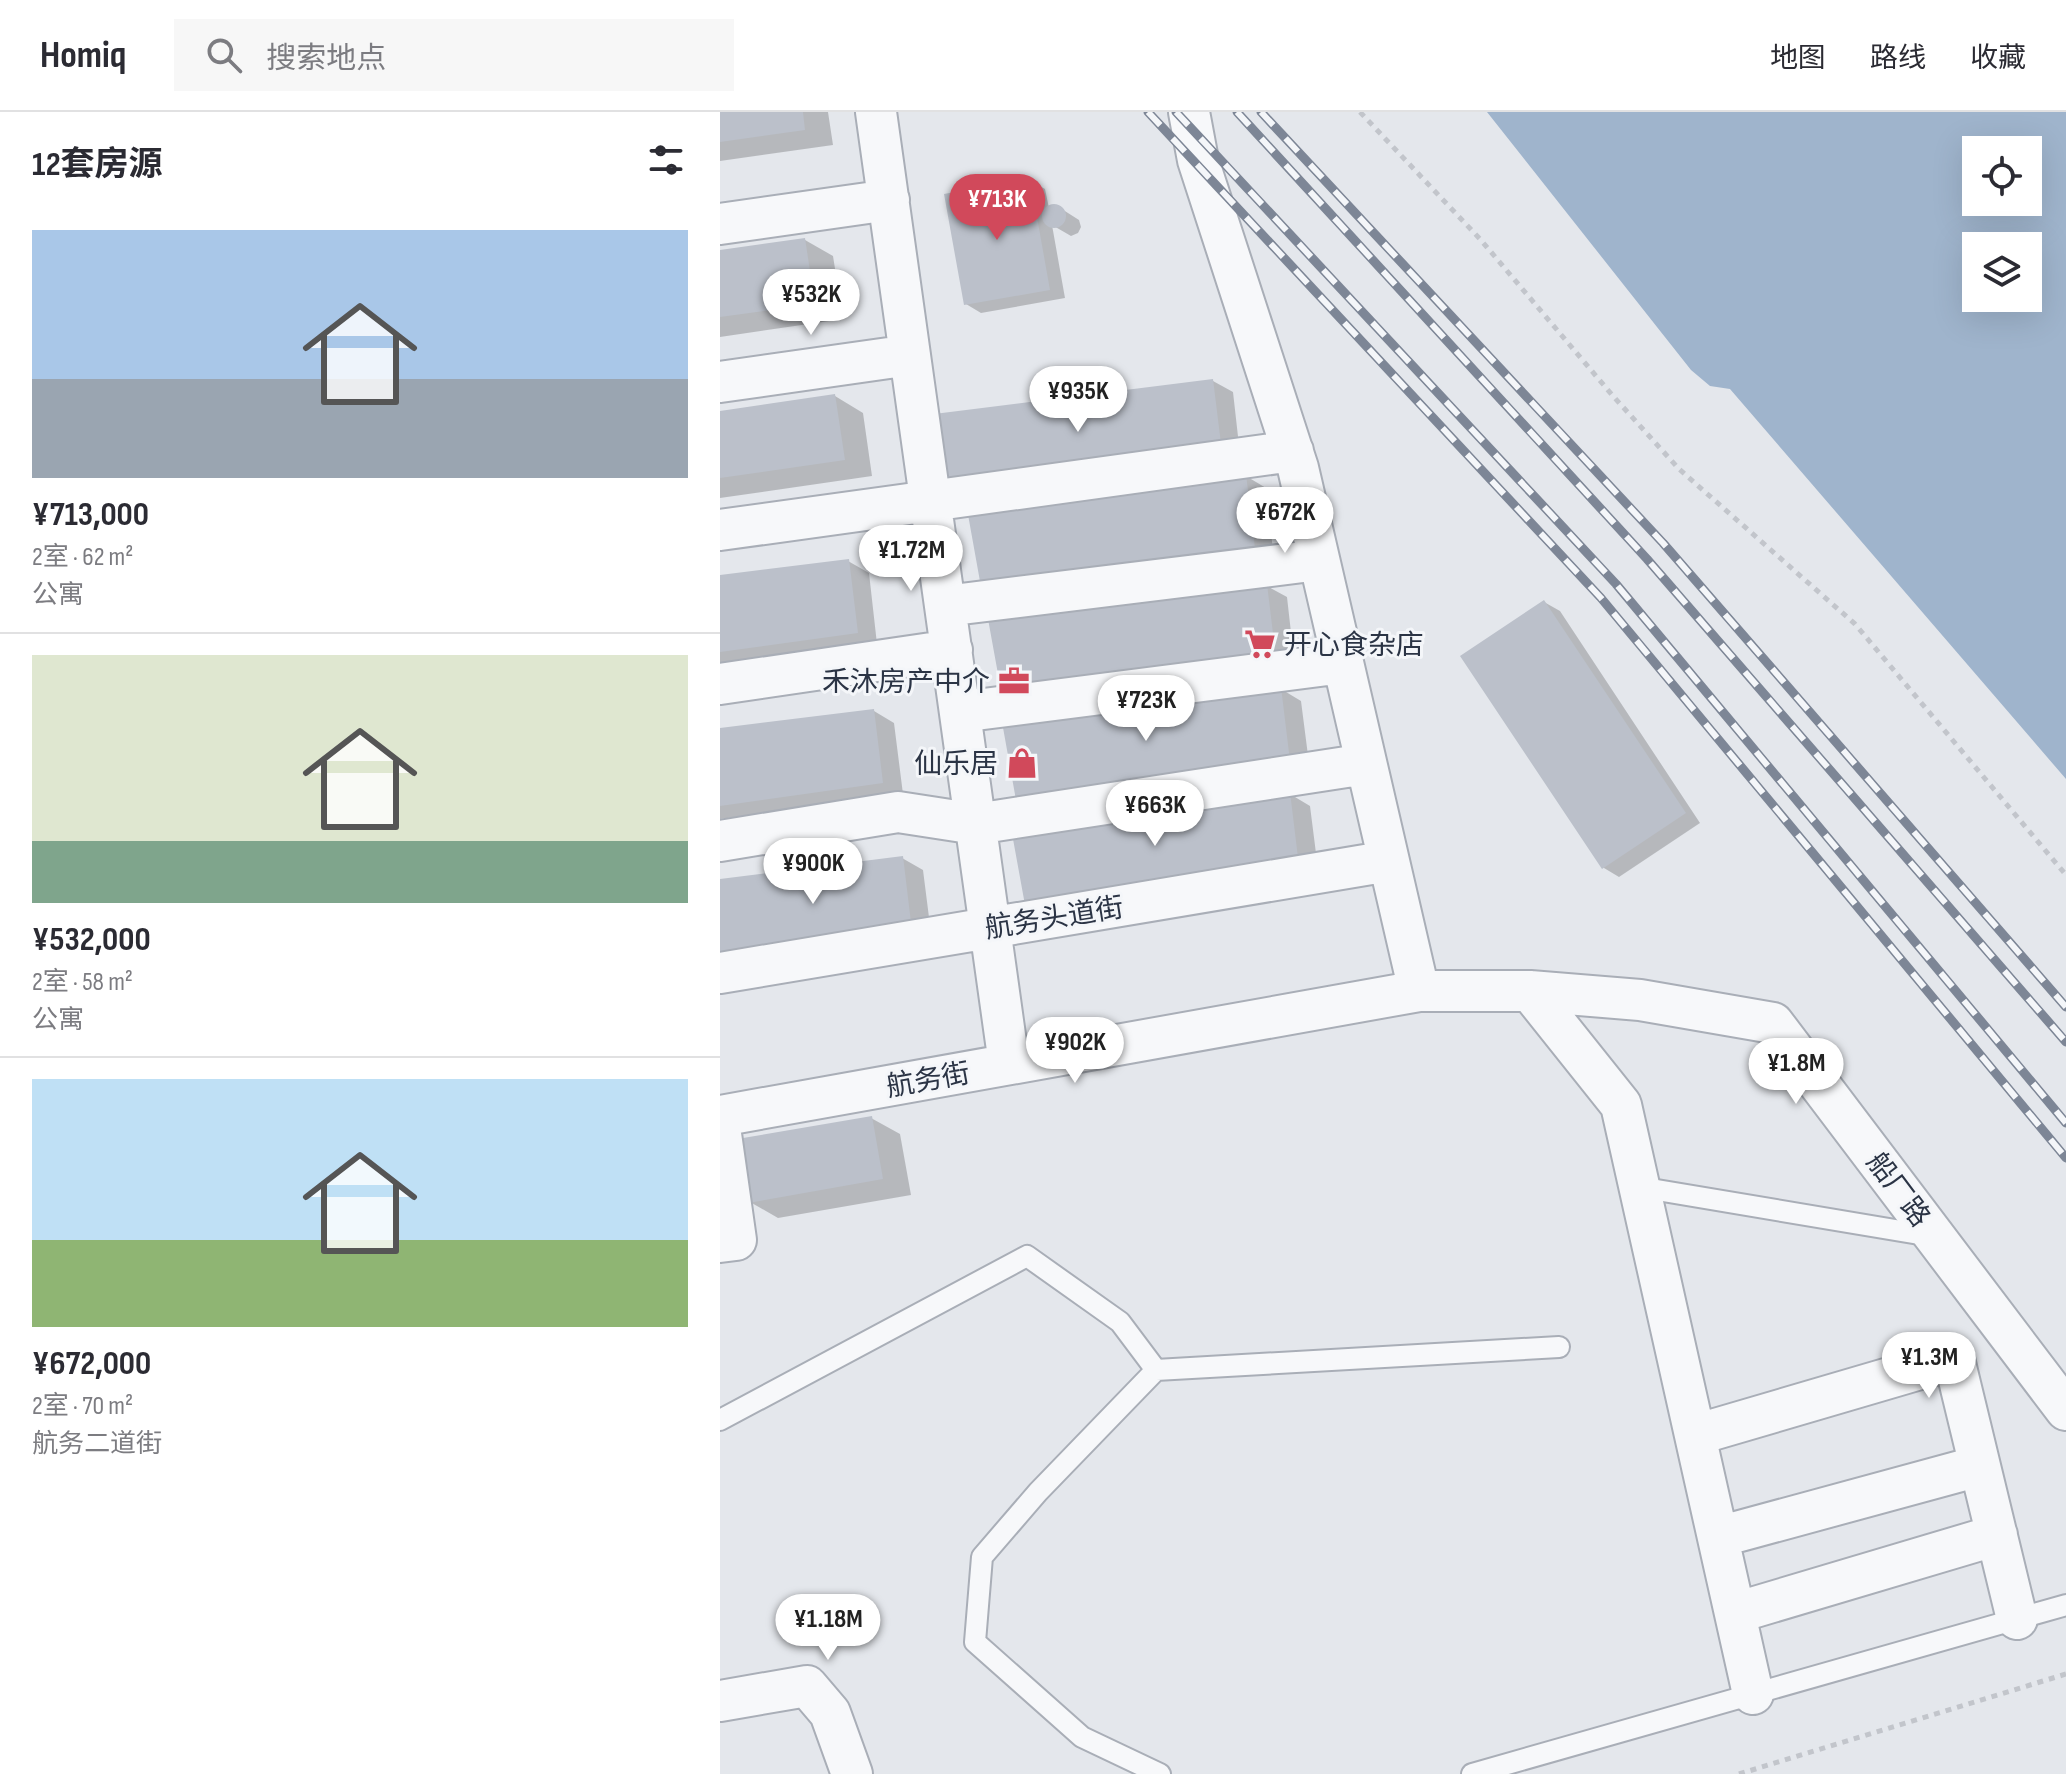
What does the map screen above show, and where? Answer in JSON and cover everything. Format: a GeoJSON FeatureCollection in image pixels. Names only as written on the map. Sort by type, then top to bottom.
{"type":"FeatureCollection","features":[{"type":"Feature","properties":{"kind":"street"},"geometry":{"type":"LineString","coordinates":[[876,112],[1009,1064]]}},
{"type":"Feature","properties":{"kind":"street"},"geometry":{"type":"LineString","coordinates":[[1189,112],[1198,160],[1293,451],[1419,991]]}},
{"type":"Feature","properties":{"kind":"street"},"geometry":{"type":"LineString","coordinates":[[720,224],[889,200]]}},
{"type":"Feature","properties":{"kind":"street"},"geometry":{"type":"LineString","coordinates":[[720,382],[910,355]]}},
{"type":"Feature","properties":{"kind":"street"},"geometry":{"type":"LineString","coordinates":[[720,530],[1293,451]]}},
{"type":"Feature","properties":{"kind":"street"},"geometry":{"type":"LineString","coordinates":[[945,606],[1319,560]]}},
{"type":"Feature","properties":{"kind":"street"},"geometry":{"type":"LineString","coordinates":[[720,684],[952,650]]}},
{"type":"Feature","properties":{"kind":"street"},"geometry":{"type":"LineString","coordinates":[[960,712],[1343,663]]}},
{"type":"Feature","properties":{"kind":"street"},"geometry":{"type":"LineString","coordinates":[[720,841],[898,812],[976,824],[1366,764]]}},
{"type":"Feature","properties":{"kind":"street","name":"航务头道街"},"geometry":{"type":"LineString","coordinates":[[720,973],[1389,861]]}},
{"type":"Feature","properties":{"kind":"street","name":"船厂路"},"geometry":{"type":"LineString","coordinates":[[1419,991],[1530,991],[1640,1000],[1773,1023],[2066,1410]]}},
{"type":"Feature","properties":{"kind":"street","name":"航务街"},"geometry":{"type":"LineString","coordinates":[[720,1116],[1419,991]]}},
{"type":"Feature","properties":{"kind":"street"},"geometry":{"type":"LineString","coordinates":[[1530,991],[1621,1105],[1753,1694]]}},
{"type":"Feature","properties":{"kind":"street"},"geometry":{"type":"LineString","coordinates":[[720,1127],[736,1240],[720,1242]]}},
{"type":"Feature","properties":{"kind":"street"},"geometry":{"type":"LineString","coordinates":[[1695,1435],[1954,1359],[2017,1619]]}},
{"type":"Feature","properties":{"kind":"street"},"geometry":{"type":"LineString","coordinates":[[1718,1537],[1979,1466]]}},
{"type":"Feature","properties":{"kind":"street"},"geometry":{"type":"LineString","coordinates":[[1735,1613],[1997,1535]]}},
{"type":"Feature","properties":{"kind":"street"},"geometry":{"type":"LineString","coordinates":[[720,1701],[807,1686],[830,1713],[852,1774]]}},
{"type":"Feature","properties":{"kind":"lane"},"geometry":{"type":"LineString","coordinates":[[1639,1187],[1935,1237]]}},
{"type":"Feature","properties":{"kind":"lane"},"geometry":{"type":"LineString","coordinates":[[720,1420],[1027,1256],[1120,1322],[1156,1370]]}},
{"type":"Feature","properties":{"kind":"lane"},"geometry":{"type":"LineString","coordinates":[[1160,1774],[1082,1737],[975,1642],[982,1557],[1038,1492],[1156,1370],[1559,1347]]}},
{"type":"Feature","properties":{"kind":"lane"},"geometry":{"type":"LineString","coordinates":[[1472,1774],[2066,1605]]}},
{"type":"Feature","properties":{"kind":"path"},"geometry":{"type":"LineString","coordinates":[[1360,112],[1480,239],[1679,469],[1855,624],[2066,875]]}},
{"type":"Feature","properties":{"kind":"path"},"geometry":{"type":"LineString","coordinates":[[1739,1774],[2066,1674]]}},
{"type":"Feature","properties":{"kind":"water"},"geometry":{"type":"Polygon","coordinates":[[[1487,112],[2066,112],[2066,779],[1730,389],[1710,386],[1691,370],[1487,112]]]}},
{"type":"Feature","properties":{"kind":"building"},"geometry":{"type":"Polygon","coordinates":[[[720,112],[803,112],[805,130],[720,142],[720,112]]]}},
{"type":"Feature","properties":{"kind":"building"},"geometry":{"type":"Polygon","coordinates":[[[1030,178],[1050,290],[964,305],[944,194],[1030,178]]]}},
{"type":"Feature","properties":{"kind":"building"},"geometry":{"type":"Polygon","coordinates":[[[1054,204],[1063,207],[1066,216],[1063,225],[1054,228],[1045,225],[1042,216],[1045,207],[1054,204]]]}},
{"type":"Feature","properties":{"kind":"building"},"geometry":{"type":"Polygon","coordinates":[[[805,238],[815,304],[720,317],[720,250],[805,238]]]}},
{"type":"Feature","properties":{"kind":"building"},"geometry":{"type":"Polygon","coordinates":[[[1213,379],[1222,452],[948,492],[934,414],[1213,379]]]}},
{"type":"Feature","properties":{"kind":"building"},"geometry":{"type":"Polygon","coordinates":[[[835,394],[845,460],[720,478],[720,411],[835,394]]]}},
{"type":"Feature","properties":{"kind":"building"},"geometry":{"type":"Polygon","coordinates":[[[1246,474],[1255,548],[981,587],[967,509],[1246,474]]]}},
{"type":"Feature","properties":{"kind":"building"},"geometry":{"type":"Polygon","coordinates":[[[849,559],[858,633],[720,652],[720,575],[849,559]]]}},
{"type":"Feature","properties":{"kind":"building"},"geometry":{"type":"Polygon","coordinates":[[[1267,584],[1276,658],[1002,696],[988,619],[1267,584]]]}},
{"type":"Feature","properties":{"kind":"building"},"geometry":{"type":"Polygon","coordinates":[[[1544,600],[1686,813],[1602,869],[1460,656],[1544,600]]]}},
{"type":"Feature","properties":{"kind":"building"},"geometry":{"type":"Polygon","coordinates":[[[1281,687],[1290,761],[1016,800],[1002,722],[1281,687]]]}},
{"type":"Feature","properties":{"kind":"building"},"geometry":{"type":"Polygon","coordinates":[[[874,709],[883,783],[720,806],[720,728],[874,709]]]}},
{"type":"Feature","properties":{"kind":"building"},"geometry":{"type":"Polygon","coordinates":[[[1290,792],[1299,866],[1025,905],[1011,828],[1290,792]]]}},
{"type":"Feature","properties":{"kind":"building"},"geometry":{"type":"Polygon","coordinates":[[[903,856],[912,931],[720,958],[720,879],[903,856]]]}},
{"type":"Feature","properties":{"kind":"building"},"geometry":{"type":"Polygon","coordinates":[[[872,1116],[883,1179],[748,1203],[737,1139],[872,1116]]]}},
{"type":"Feature","properties":{"kind":"railway"},"geometry":{"type":"LineString","coordinates":[[1148,112],[1601,598],[2066,1158]]}},
{"type":"Feature","properties":{"kind":"railway"},"geometry":{"type":"LineString","coordinates":[[1176,112],[1616,584],[2066,1123]]}},
{"type":"Feature","properties":{"kind":"railway"},"geometry":{"type":"LineString","coordinates":[[1237,112],[1647,559],[2066,1042]]}},
{"type":"Feature","properties":{"kind":"railway"},"geometry":{"type":"LineString","coordinates":[[1261,112],[1663,543],[2066,1007]]}},
{"type":"Feature","properties":{"kind":"place","name":"开心食杂店"},"geometry":{"type":"Point","coordinates":[1260,644]}},
{"type":"Feature","properties":{"kind":"place","name":"禾沐房产中介"},"geometry":{"type":"Point","coordinates":[1014,681]}},
{"type":"Feature","properties":{"kind":"place","name":"仙乐居"},"geometry":{"type":"Point","coordinates":[1022,763]}}]}
